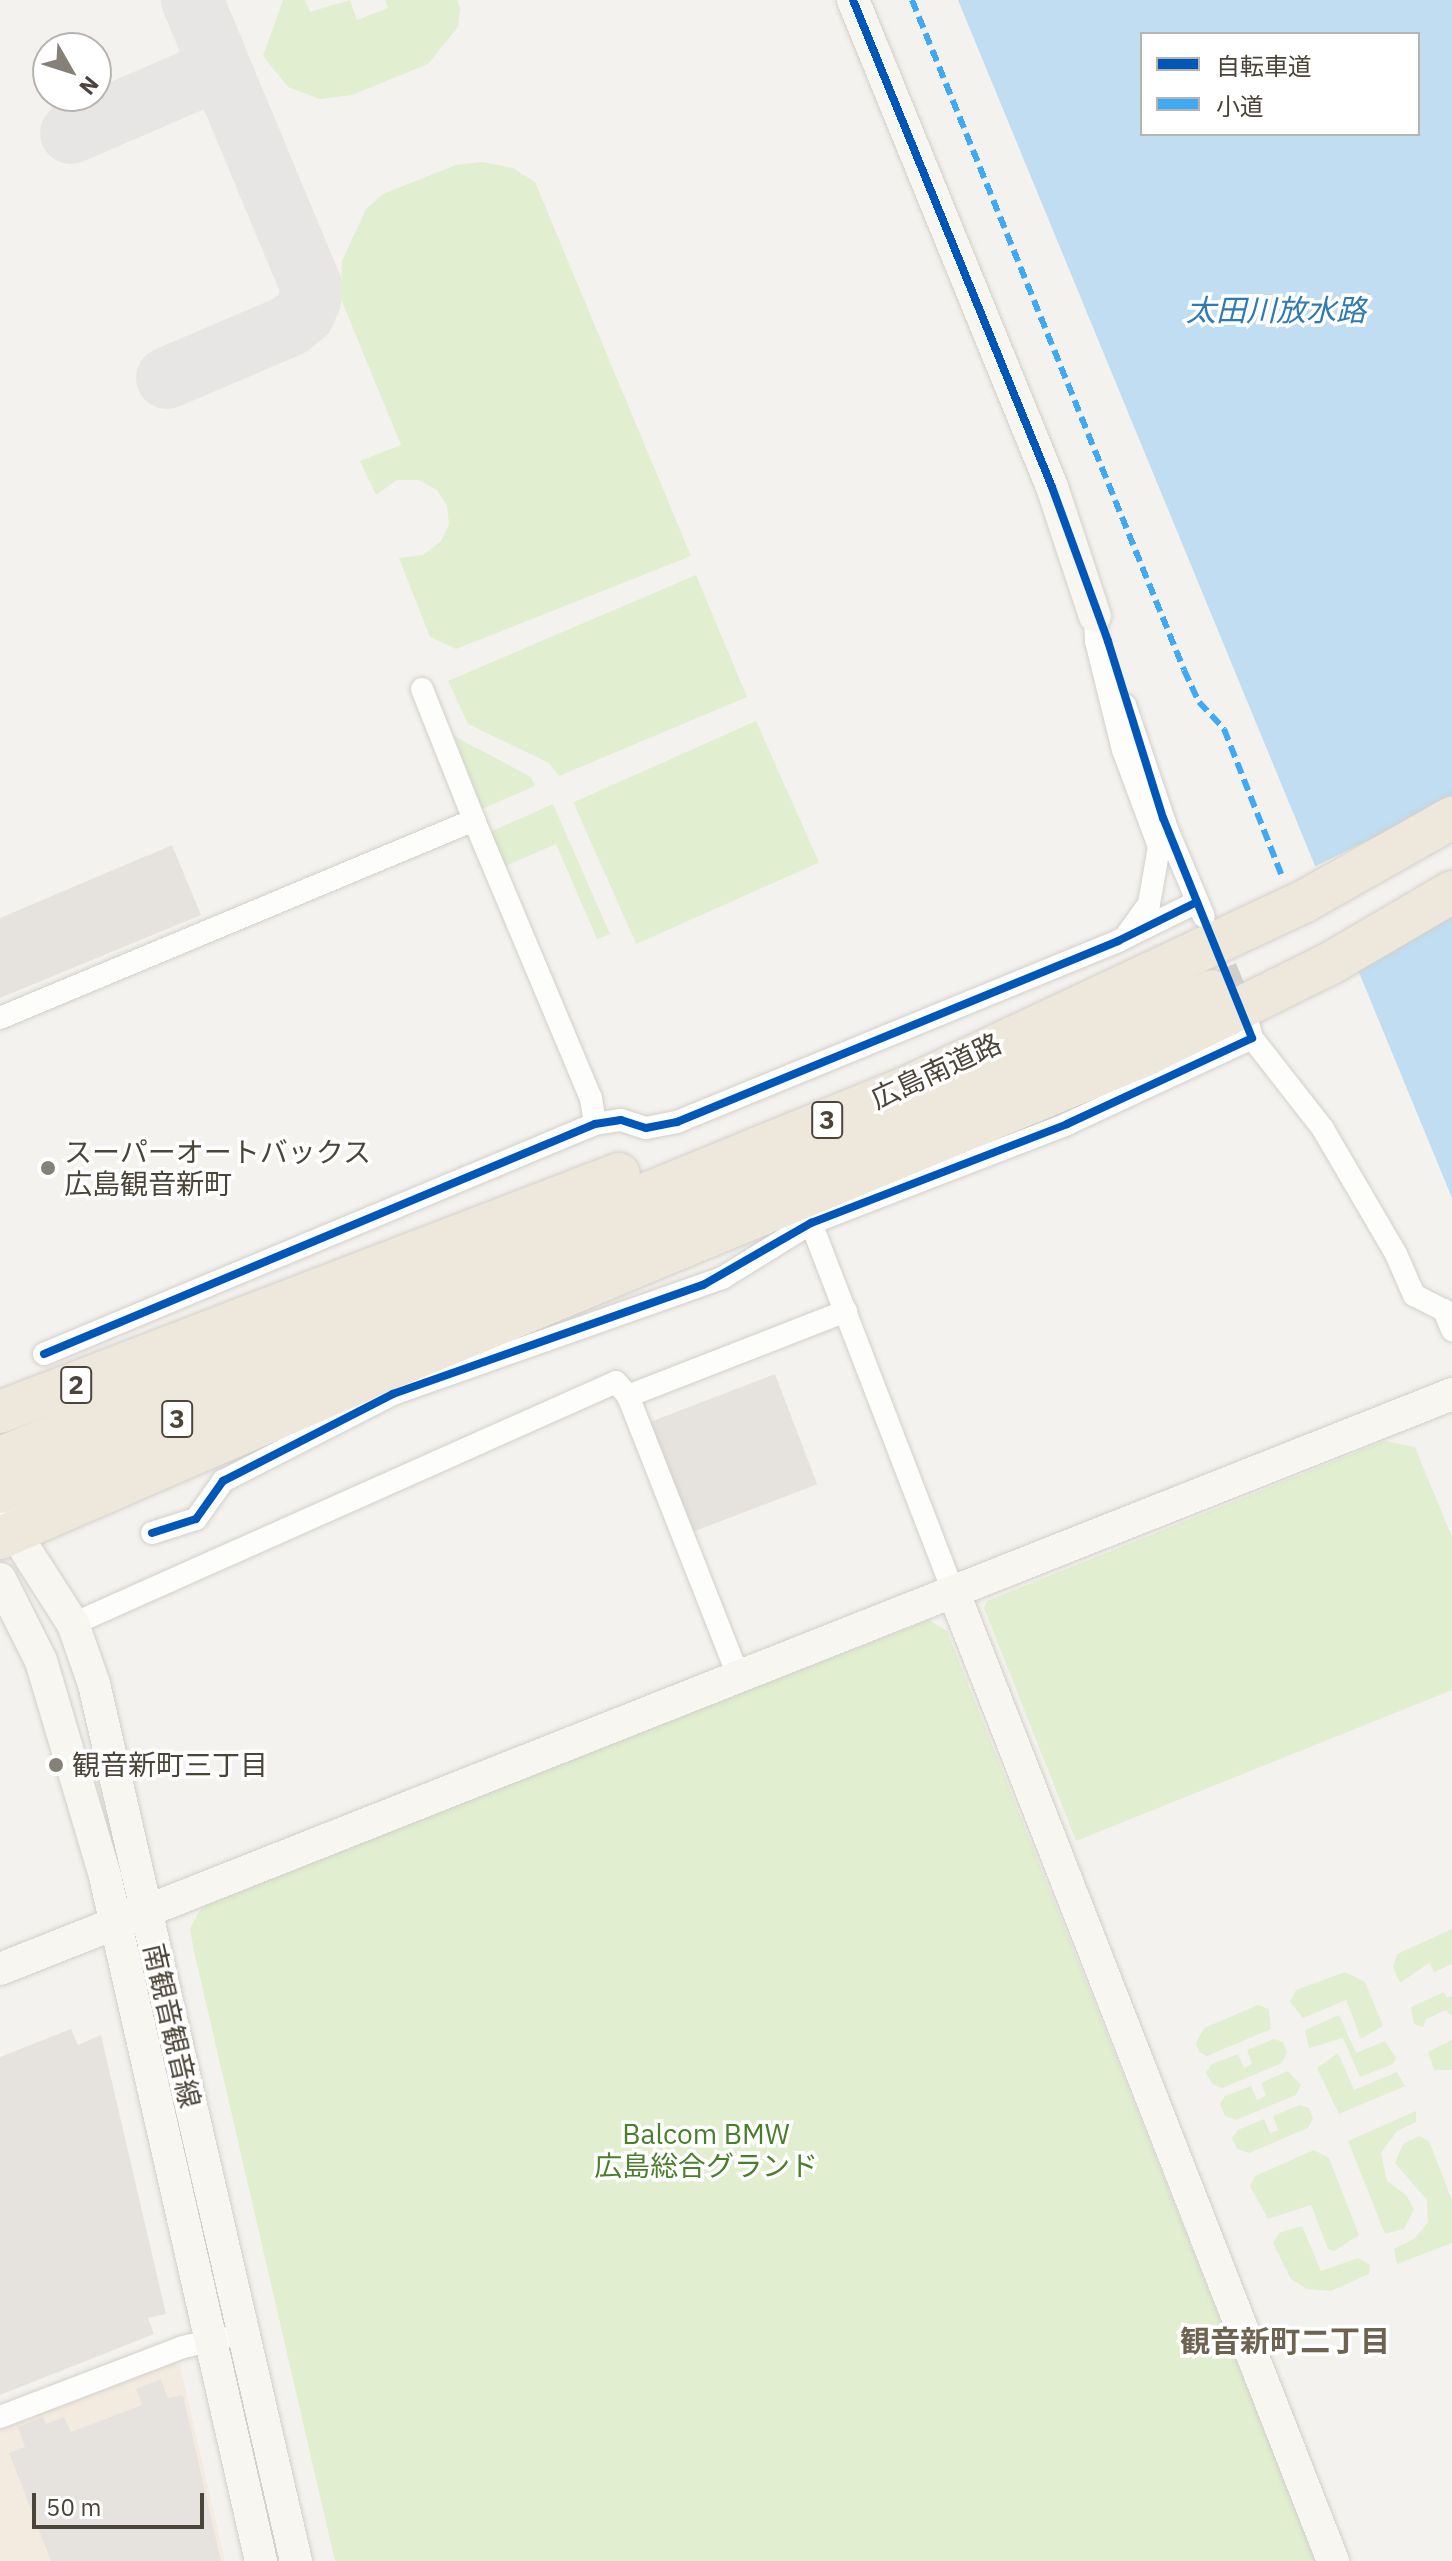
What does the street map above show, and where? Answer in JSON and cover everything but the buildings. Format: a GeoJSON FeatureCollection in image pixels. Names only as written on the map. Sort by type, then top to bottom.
{"type":"FeatureCollection","features":[{"type":"Feature","properties":{"kind":"highway","name":"広島南道路"},"geometry":{"type":"LineString","coordinates":[[347,1333],[910,1086],[1305,901],[1452,818]]}},
{"type":"Feature","properties":{"kind":"highway","name":"3"},"geometry":{"type":"LineString","coordinates":[[1326,951],[1452,871]]}},
{"type":"Feature","properties":{"kind":"highway","name":"広島南道路"},"geometry":{"type":"LineString","coordinates":[[347,1333],[1043,1067],[1326,951],[1452,892]]}},
{"type":"Feature","properties":{"kind":"highway"},"geometry":{"type":"LineString","coordinates":[[5,1527],[1094,1077],[1326,951]]}},
{"type":"Feature","properties":{"kind":"highway"},"geometry":{"type":"LineString","coordinates":[[146,1359],[904,1060],[1031,1027]]}},
{"type":"Feature","properties":{"kind":"highway","name":"3"},"geometry":{"type":"LineString","coordinates":[[0,1458],[347,1333]]}},
{"type":"Feature","properties":{"kind":"highway","name":"3"},"geometry":{"type":"LineString","coordinates":[[0,1492],[347,1333]]}},
{"type":"Feature","properties":{"kind":"highway","name":"2"},"geometry":{"type":"LineString","coordinates":[[0,1412],[146,1359]]}},
{"type":"Feature","properties":{"kind":"street"},"geometry":{"type":"LineString","coordinates":[[44,1354],[595,1124],[669,1125],[1200,910],[1052,487],[853,0]]}},
{"type":"Feature","properties":{"kind":"street"},"geometry":{"type":"LineString","coordinates":[[1095,616],[1096,641],[1123,750],[1159,847],[1149,904],[1118,941]]}},
{"type":"Feature","properties":{"kind":"street"},"geometry":{"type":"LineString","coordinates":[[422,689],[591,1098],[595,1124]]}},
{"type":"Feature","properties":{"kind":"street"},"geometry":{"type":"LineString","coordinates":[[0,1018],[474,820]]}},
{"type":"Feature","properties":{"kind":"street"},"geometry":{"type":"LineString","coordinates":[[152,1533],[196,1519],[223,1481],[393,1394],[722,1278],[811,1223],[1067,1124],[1250,1030],[1323,1129],[1396,1254],[1414,1295],[1444,1310],[1452,1330]]}},
{"type":"Feature","properties":{"kind":"street"},"geometry":{"type":"LineString","coordinates":[[811,1223],[1333,2561]]}},
{"type":"Feature","properties":{"kind":"street"},"geometry":{"type":"LineString","coordinates":[[571,1331],[575,1304],[589,1288]]}},
{"type":"Feature","properties":{"kind":"street"},"geometry":{"type":"LineString","coordinates":[[628,1396],[846,1311]]}},
{"type":"Feature","properties":{"kind":"street"},"geometry":{"type":"LineString","coordinates":[[124,1319],[146,1359]]}},
{"type":"Feature","properties":{"kind":"street"},"geometry":{"type":"LineString","coordinates":[[73,1624],[616,1382],[628,1396],[739,1678]]}},
{"type":"Feature","properties":{"kind":"street"},"geometry":{"type":"LineString","coordinates":[[0,1969],[1452,1394]]}},
{"type":"Feature","properties":{"kind":"street","name":"南観音観音線"},"geometry":{"type":"LineString","coordinates":[[5,1527],[73,1624],[94,1684],[131,1917],[210,2340],[261,2561]]}},
{"type":"Feature","properties":{"kind":"street","name":"南観音観音線"},"geometry":{"type":"LineString","coordinates":[[0,1579],[41,1661],[131,1917],[244,2333],[296,2561]]}},
{"type":"Feature","properties":{"kind":"street"},"geometry":{"type":"LineString","coordinates":[[0,2417],[210,2340],[244,2333]]}},
{"type":"Feature","properties":{"kind":"shaded area"},"geometry":{"type":"Polygon","coordinates":[[[172,845],[201,915],[0,998],[0,918],[172,845]]]}},
{"type":"Feature","properties":{"kind":"shaded area"},"geometry":{"type":"Polygon","coordinates":[[[775,1374],[817,1484],[690,1533],[648,1423],[775,1374]]]}},
{"type":"Feature","properties":{"kind":"shaded area"},"geometry":{"type":"Polygon","coordinates":[[[71,2029],[78,2045],[101,2035],[166,2314],[148,2318],[154,2334],[0,2395],[0,2057],[71,2029]]]}},
{"type":"Feature","properties":{"kind":"shaded area"},"geometry":{"type":"Polygon","coordinates":[[[174,2363],[180,2366],[225,2561],[0,2561],[0,2430],[174,2363]]]}},
{"type":"Feature","properties":{"kind":"shaded area"},"geometry":{"type":"Polygon","coordinates":[[[161,2379],[168,2398],[183,2395],[221,2561],[51,2561],[9,2453],[25,2447],[18,2427],[43,2417],[46,2424],[64,2417],[71,2432],[142,2405],[136,2389],[161,2379]]]}},
{"type":"Feature","properties":{"kind":"green space"},"geometry":{"type":"Polygon","coordinates":[[[283,0],[305,0],[310,12],[350,0],[357,20],[388,8],[385,0],[457,0],[460,8],[458,27],[428,64],[352,95],[320,99],[288,87],[263,56],[283,0]]]}},
{"type":"Feature","properties":{"kind":"green space"},"geometry":{"type":"Polygon","coordinates":[[[483,162],[513,168],[535,182],[691,556],[456,649],[430,637],[399,558],[423,555],[441,541],[449,524],[447,506],[437,490],[418,480],[397,480],[376,495],[360,461],[401,445],[341,299],[342,261],[366,209],[383,194],[456,165],[483,162]]]}},
{"type":"Feature","properties":{"kind":"green space"},"geometry":{"type":"Polygon","coordinates":[[[696,575],[747,697],[559,776],[549,763],[468,724],[448,681],[696,575]]]}},
{"type":"Feature","properties":{"kind":"green space"},"geometry":{"type":"Polygon","coordinates":[[[756,721],[819,863],[636,944],[573,802],[756,721]]]}},
{"type":"Feature","properties":{"kind":"green space"},"geometry":{"type":"Polygon","coordinates":[[[454,736],[531,777],[535,786],[482,809],[454,736]]]}},
{"type":"Feature","properties":{"kind":"green space"},"geometry":{"type":"Polygon","coordinates":[[[553,804],[610,934],[597,939],[556,844],[505,866],[490,832],[553,804]]]}},
{"type":"Feature","properties":{"kind":"green space"},"geometry":{"type":"Polygon","coordinates":[[[1384,1441],[1415,1447],[1452,1537],[1452,1690],[1076,1841],[984,1608],[987,1601],[1384,1441]]]}},
{"type":"Feature","properties":{"kind":"green space","name":"Balcom BMW 広島総合グランド"},"geometry":{"type":"Polygon","coordinates":[[[929,1620],[947,1631],[1316,2561],[335,2561],[194,1951],[190,1929],[197,1915],[203,1907],[315,1859],[929,1620]]]}},
{"type":"Feature","properties":{"kind":"green space"},"geometry":{"type":"Polygon","coordinates":[[[1452,1929],[1452,1964],[1434,1972],[1429,1963],[1400,1983],[1393,1967],[1397,1954],[1452,1929]]]}},
{"type":"Feature","properties":{"kind":"green space"},"geometry":{"type":"Polygon","coordinates":[[[1345,1972],[1365,1982],[1383,2026],[1361,2039],[1346,2000],[1303,2018],[1290,2002],[1296,1990],[1345,1972]]]}},
{"type":"Feature","properties":{"kind":"green space"},"geometry":{"type":"Polygon","coordinates":[[[1444,1992],[1447,1998],[1452,1996],[1452,2016],[1446,2010],[1426,2019],[1423,2027],[1414,2024],[1411,2007],[1444,1992]]]}},
{"type":"Feature","properties":{"kind":"green space"},"geometry":{"type":"Polygon","coordinates":[[[1258,2005],[1269,2009],[1271,2029],[1207,2056],[1199,2052],[1196,2043],[1204,2028],[1258,2005]]]}},
{"type":"Feature","properties":{"kind":"green space"},"geometry":{"type":"Polygon","coordinates":[[[1339,2015],[1356,2053],[1385,2041],[1396,2058],[1393,2064],[1360,2077],[1343,2038],[1309,2048],[1305,2030],[1339,2015]]]}},
{"type":"Feature","properties":{"kind":"green space"},"geometry":{"type":"Polygon","coordinates":[[[1274,2039],[1283,2042],[1287,2052],[1282,2063],[1222,2088],[1212,2084],[1206,2072],[1212,2064],[1238,2054],[1244,2068],[1252,2064],[1247,2050],[1274,2039]]]}},
{"type":"Feature","properties":{"kind":"green space"},"geometry":{"type":"Polygon","coordinates":[[[1452,2040],[1452,2070],[1434,2070],[1428,2052],[1452,2040]]]}},
{"type":"Feature","properties":{"kind":"green space"},"geometry":{"type":"Polygon","coordinates":[[[1338,2053],[1354,2090],[1397,2072],[1405,2086],[1339,2114],[1317,2068],[1338,2053]]]}},
{"type":"Feature","properties":{"kind":"green space"},"geometry":{"type":"Polygon","coordinates":[[[1288,2071],[1301,2085],[1296,2095],[1236,2120],[1225,2116],[1220,2104],[1225,2096],[1251,2086],[1257,2100],[1266,2096],[1261,2083],[1288,2071]]]}},
{"type":"Feature","properties":{"kind":"green space"},"geometry":{"type":"Polygon","coordinates":[[[1300,2105],[1309,2108],[1313,2118],[1308,2128],[1249,2153],[1237,2149],[1232,2138],[1238,2130],[1264,2119],[1270,2133],[1278,2130],[1273,2116],[1300,2105]]]}},
{"type":"Feature","properties":{"kind":"green space"},"geometry":{"type":"Polygon","coordinates":[[[1416,2111],[1416,2122],[1397,2131],[1381,2153],[1387,2181],[1406,2195],[1414,2209],[1404,2229],[1385,2234],[1348,2141],[1416,2111]]]}},
{"type":"Feature","properties":{"kind":"green space"},"geometry":{"type":"Polygon","coordinates":[[[1419,2136],[1429,2141],[1452,2200],[1452,2243],[1397,2264],[1394,2249],[1415,2238],[1428,2222],[1427,2200],[1395,2163],[1403,2144],[1419,2136]]]}},
{"type":"Feature","properties":{"kind":"green space"},"geometry":{"type":"Polygon","coordinates":[[[1314,2150],[1329,2158],[1359,2235],[1334,2251],[1328,2249],[1311,2205],[1268,2219],[1250,2186],[1255,2176],[1314,2150]]]}},
{"type":"Feature","properties":{"kind":"green space"},"geometry":{"type":"Polygon","coordinates":[[[1302,2226],[1321,2271],[1358,2258],[1370,2265],[1369,2274],[1331,2291],[1307,2289],[1291,2279],[1273,2243],[1279,2233],[1302,2226]]]}},
{"type":"Feature","properties":{"kind":"water","name":"太田川放水路"},"geometry":{"type":"Polygon","coordinates":[[[958,0],[1452,0],[1452,1198],[958,0]]]}},
{"type":"Feature","properties":{"kind":"pier"},"geometry":{"type":"Polygon","coordinates":[[[1452,799],[1452,910],[1354,970],[1312,868],[1452,799]]]}},
{"type":"Feature","properties":{"kind":"taxiway"},"geometry":{"type":"LineString","coordinates":[[167,378],[289,326],[304,314],[310,300],[311,286],[192,0]]}},
{"type":"Feature","properties":{"kind":"taxiway"},"geometry":{"type":"LineString","coordinates":[[71,133],[203,76],[213,50]]}},
{"type":"Feature","properties":{"kind":"tunnel"},"geometry":{"type":"LineString","coordinates":[[1213,937],[1246,1016]]}},
{"type":"Feature","properties":{"kind":"marked path"},"geometry":{"type":"LineString","coordinates":[[912,0],[1184,670],[1199,702],[1224,729],[1281,874]]}},
{"type":"Feature","properties":{"kind":"cycle path"},"geometry":{"type":"LineString","coordinates":[[152,1533],[196,1519],[223,1481],[393,1394],[703,1285],[811,1223],[1067,1124],[1252,1038],[1163,818],[1108,641],[1052,487],[853,0]]}},
{"type":"Feature","properties":{"kind":"cycle path"},"geometry":{"type":"LineString","coordinates":[[44,1354],[595,1124],[621,1120],[646,1128],[677,1122],[1118,941],[1197,902]]}},
{"type":"Feature","properties":{"kind":"place","name":"スーパーオートバックス 広島観音新町"},"geometry":{"type":"Point","coordinates":[48,1168]}},
{"type":"Feature","properties":{"kind":"place","name":"観音新町三丁目"},"geometry":{"type":"Point","coordinates":[56,1765]}},
{"type":"Feature","properties":{"kind":"district","name":"観音新町二丁目"},"geometry":{"type":"Point","coordinates":[1285,2341]}}]}
